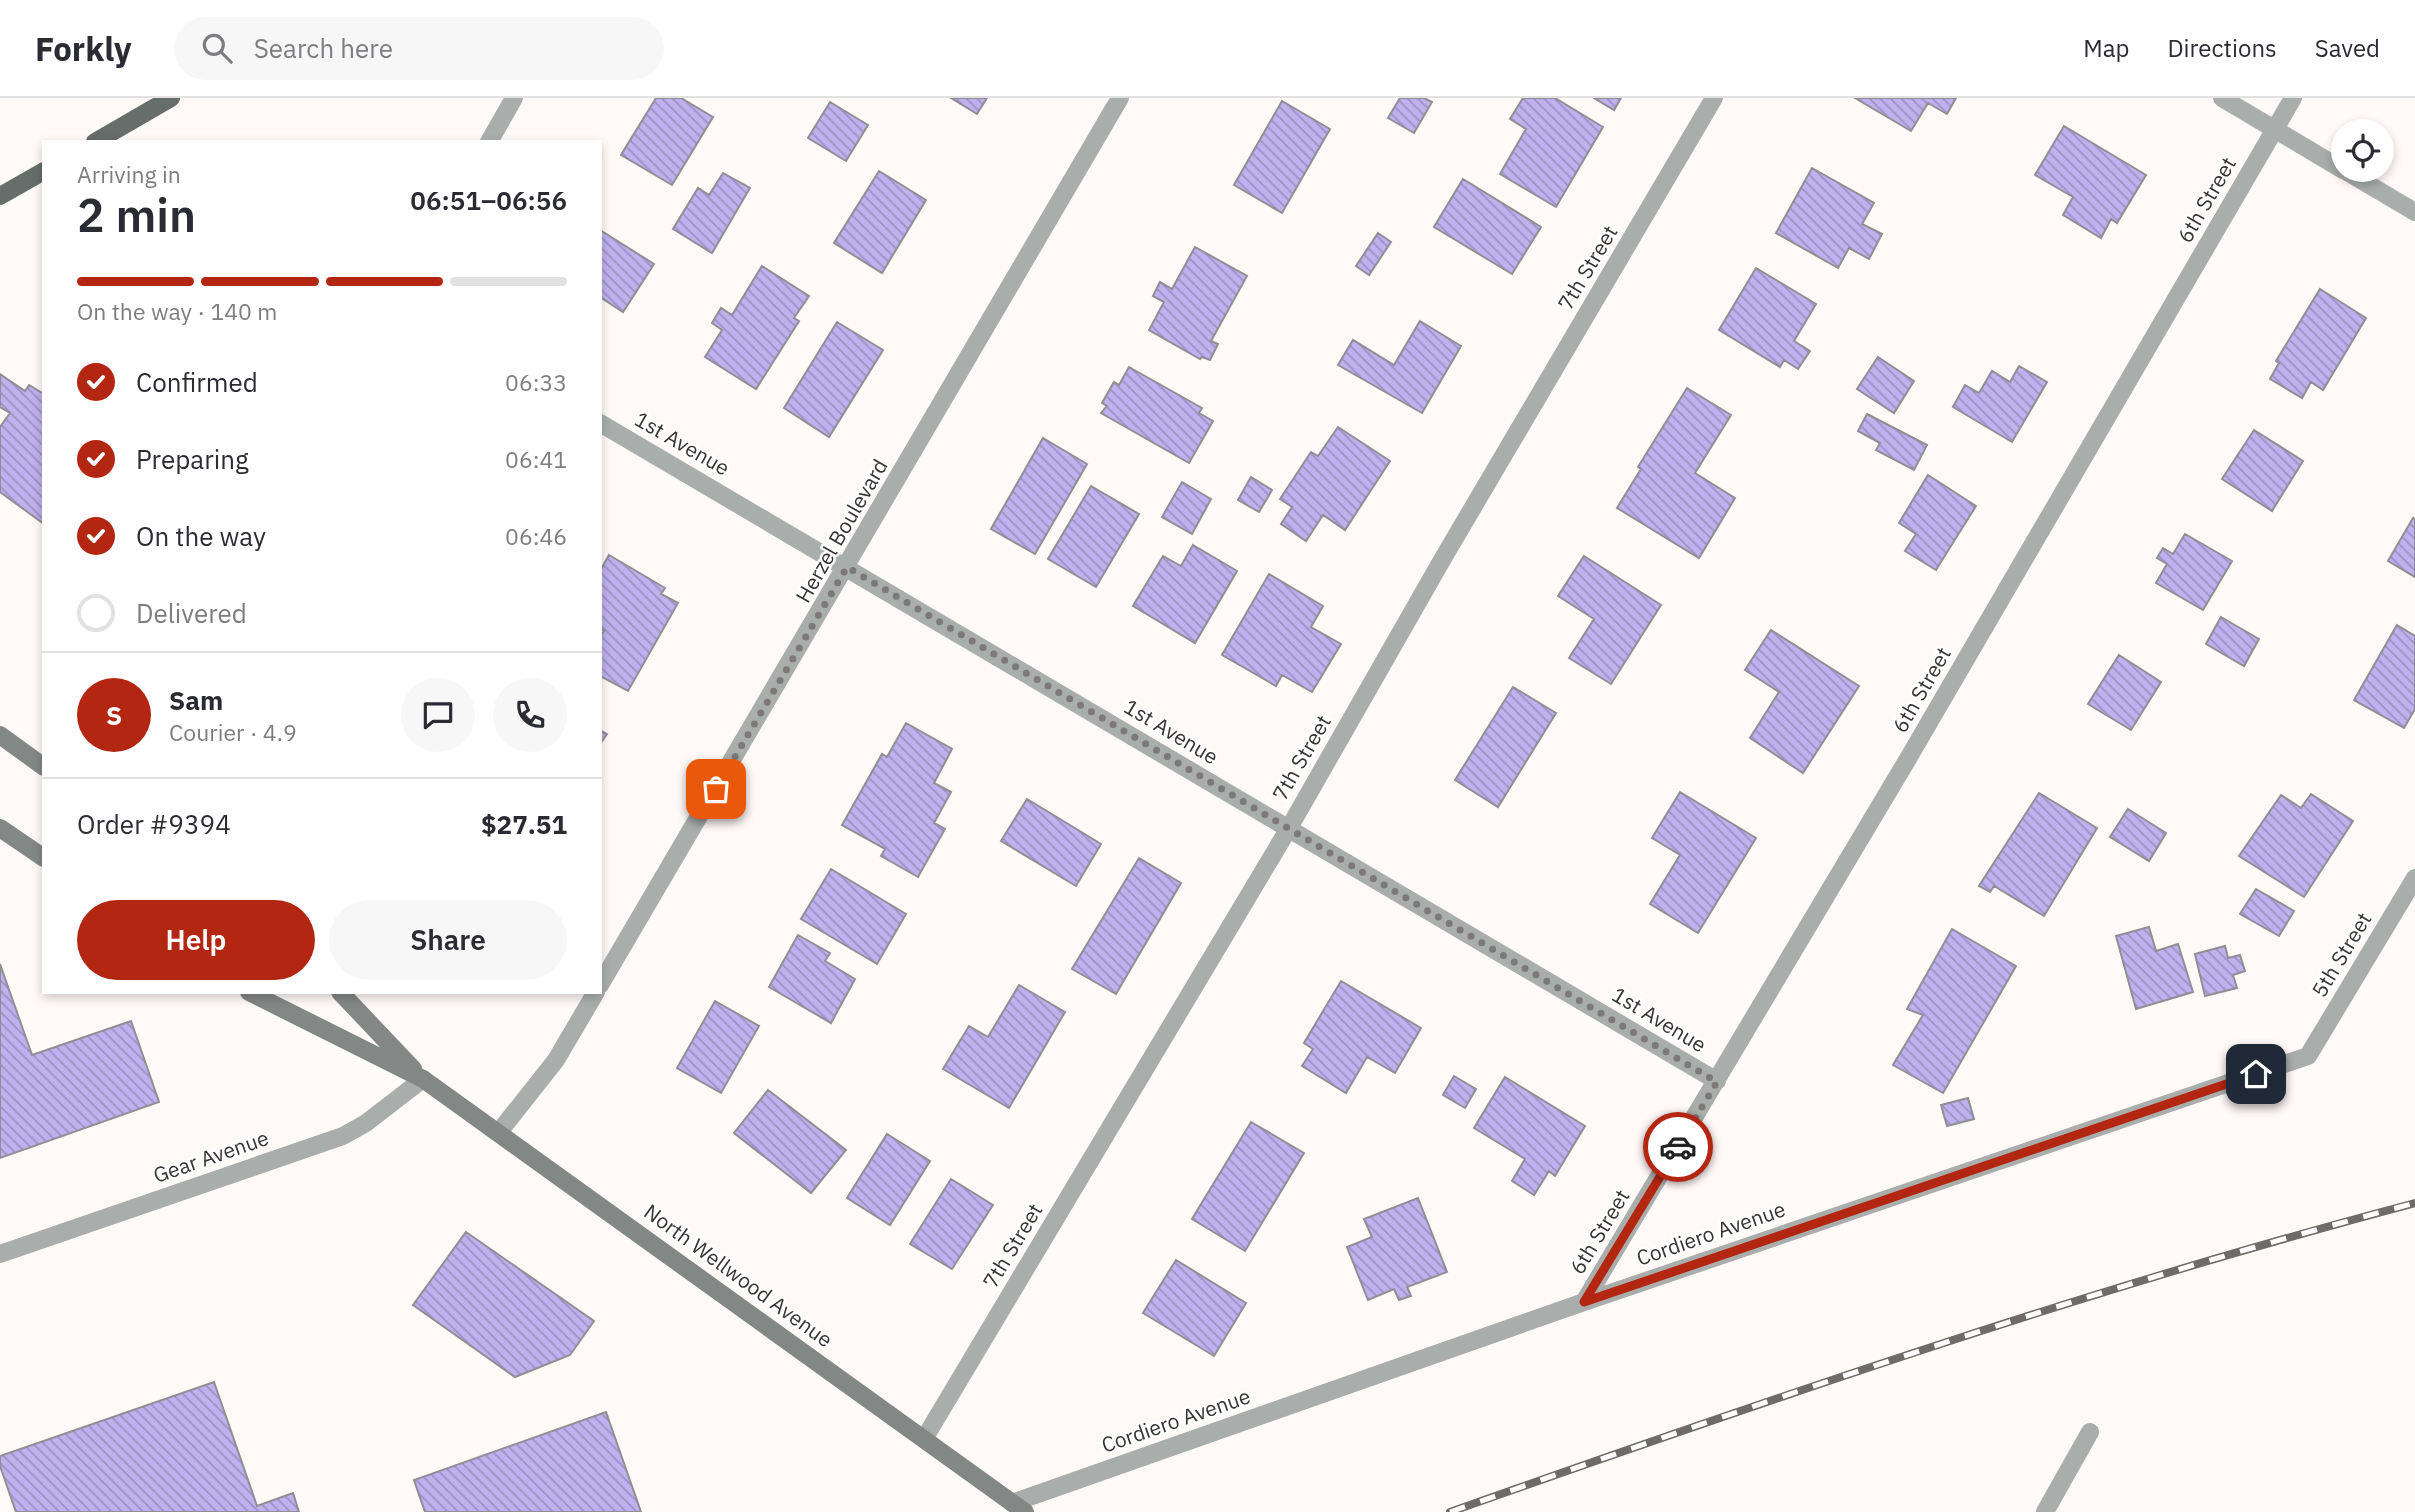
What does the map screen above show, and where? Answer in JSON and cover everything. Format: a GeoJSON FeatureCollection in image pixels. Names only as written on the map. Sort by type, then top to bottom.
{"type":"FeatureCollection","features":[{"type":"Feature","properties":{"kind":"main road"},"geometry":{"type":"LineString","coordinates":[[98,140],[171,98]]}},
{"type":"Feature","properties":{"kind":"main road"},"geometry":{"type":"LineString","coordinates":[[0,196],[42,172]]}},
{"type":"Feature","properties":{"kind":"main road"},"geometry":{"type":"LineString","coordinates":[[0,735],[42,766]]}},
{"type":"Feature","properties":{"kind":"main road"},"geometry":{"type":"LineString","coordinates":[[0,828],[42,857]]}},
{"type":"Feature","properties":{"kind":"main road","name":"North Wellwood Avenue"},"geometry":{"type":"LineString","coordinates":[[253,994],[423,1079],[1018,1508]]}},
{"type":"Feature","properties":{"kind":"main road","name":"North Wellwood Avenue"},"geometry":{"type":"LineString","coordinates":[[342,994],[423,1079]]}},
{"type":"Feature","properties":{"kind":"street"},"geometry":{"type":"LineString","coordinates":[[490,140],[514,98]]}},
{"type":"Feature","properties":{"kind":"street","name":"Herzel Boulevard"},"geometry":{"type":"LineString","coordinates":[[602,982],[1120,98]]}},
{"type":"Feature","properties":{"kind":"street","name":"7th Street"},"geometry":{"type":"LineString","coordinates":[[924,1438],[1289,828],[1442,560],[1714,98]]}},
{"type":"Feature","properties":{"kind":"street"},"geometry":{"type":"LineString","coordinates":[[2222,98],[2331,163]]}},
{"type":"Feature","properties":{"kind":"street","name":"6th Street"},"geometry":{"type":"LineString","coordinates":[[1584,1302],[1717,1082],[2293,98]]}},
{"type":"Feature","properties":{"kind":"street"},"geometry":{"type":"LineString","coordinates":[[2364,182],[2415,212]]}},
{"type":"Feature","properties":{"kind":"street","name":"1st Avenue"},"geometry":{"type":"LineString","coordinates":[[602,424],[1717,1082]]}},
{"type":"Feature","properties":{"kind":"street","name":"5th Street"},"geometry":{"type":"LineString","coordinates":[[2308,1056],[2415,878]]}},
{"type":"Feature","properties":{"kind":"street"},"geometry":{"type":"LineString","coordinates":[[499,1132],[556,1060],[595,994]]}},
{"type":"Feature","properties":{"kind":"street","name":"Cordiero Avenue"},"geometry":{"type":"LineString","coordinates":[[1018,1508],[1584,1302],[2308,1056]]}},
{"type":"Feature","properties":{"kind":"street","name":"Gear Avenue"},"geometry":{"type":"LineString","coordinates":[[0,1254],[342,1136],[366,1124],[423,1079]]}},
{"type":"Feature","properties":{"kind":"street"},"geometry":{"type":"LineString","coordinates":[[2045,1512],[2090,1432]]}},
{"type":"Feature","properties":{"kind":"building"},"geometry":{"type":"Polygon","coordinates":[[[656,98],[681,98],[713,117],[672,185],[621,155],[656,98]]]}},
{"type":"Feature","properties":{"kind":"building"},"geometry":{"type":"Polygon","coordinates":[[[951,98],[987,98],[977,114],[951,98]]]}},
{"type":"Feature","properties":{"kind":"building"},"geometry":{"type":"Polygon","coordinates":[[[1400,98],[1424,98],[1432,102],[1414,133],[1388,118],[1400,98]]]}},
{"type":"Feature","properties":{"kind":"building"},"geometry":{"type":"Polygon","coordinates":[[[1523,98],[1555,98],[1603,127],[1556,207],[1500,174],[1526,129],[1510,119],[1523,98]]]}},
{"type":"Feature","properties":{"kind":"building"},"geometry":{"type":"Polygon","coordinates":[[[1594,98],[1621,98],[1614,110],[1594,98]]]}},
{"type":"Feature","properties":{"kind":"building"},"geometry":{"type":"Polygon","coordinates":[[[1855,98],[1956,98],[1947,114],[1928,103],[1911,131],[1855,98]]]}},
{"type":"Feature","properties":{"kind":"building"},"geometry":{"type":"Polygon","coordinates":[[[1282,101],[1330,129],[1282,213],[1234,185],[1282,101]]]}},
{"type":"Feature","properties":{"kind":"building"},"geometry":{"type":"Polygon","coordinates":[[[830,102],[868,125],[846,161],[808,138],[830,102]]]}},
{"type":"Feature","properties":{"kind":"building"},"geometry":{"type":"Polygon","coordinates":[[[2064,126],[2146,175],[2117,223],[2111,219],[2101,238],[2063,215],[2073,197],[2035,175],[2064,126]]]}},
{"type":"Feature","properties":{"kind":"building"},"geometry":{"type":"Polygon","coordinates":[[[1812,168],[1874,203],[1862,224],[1882,234],[1869,259],[1849,248],[1838,268],[1776,233],[1812,168]]]}},
{"type":"Feature","properties":{"kind":"building"},"geometry":{"type":"Polygon","coordinates":[[[879,171],[926,200],[882,273],[834,243],[879,171]]]}},
{"type":"Feature","properties":{"kind":"building"},"geometry":{"type":"Polygon","coordinates":[[[723,173],[750,188],[712,253],[673,229],[698,188],[709,195],[723,173]]]}},
{"type":"Feature","properties":{"kind":"building"},"geometry":{"type":"Polygon","coordinates":[[[1463,179],[1541,227],[1512,274],[1434,227],[1463,179]]]}},
{"type":"Feature","properties":{"kind":"building"},"geometry":{"type":"Polygon","coordinates":[[[602,231],[654,264],[623,312],[602,298],[602,231]]]}},
{"type":"Feature","properties":{"kind":"building"},"geometry":{"type":"Polygon","coordinates":[[[1378,233],[1391,242],[1369,275],[1356,266],[1378,233]]]}},
{"type":"Feature","properties":{"kind":"building"},"geometry":{"type":"Polygon","coordinates":[[[1195,247],[1247,276],[1211,341],[1218,344],[1210,360],[1202,357],[1200,359],[1149,330],[1164,302],[1153,296],[1160,282],[1172,289],[1195,247]]]}},
{"type":"Feature","properties":{"kind":"building"},"geometry":{"type":"Polygon","coordinates":[[[762,266],[809,296],[794,318],[799,321],[756,389],[705,357],[722,330],[712,323],[721,308],[732,315],[762,266]]]}},
{"type":"Feature","properties":{"kind":"building"},"geometry":{"type":"Polygon","coordinates":[[[1756,268],[1816,304],[1794,341],[1810,351],[1798,369],[1784,360],[1780,367],[1719,330],[1756,268]]]}},
{"type":"Feature","properties":{"kind":"building"},"geometry":{"type":"Polygon","coordinates":[[[2320,289],[2366,318],[2323,390],[2311,382],[2302,398],[2270,379],[2279,363],[2276,361],[2320,289]]]}},
{"type":"Feature","properties":{"kind":"building"},"geometry":{"type":"Polygon","coordinates":[[[1420,321],[1461,346],[1422,413],[1338,365],[1353,340],[1394,365],[1420,321]]]}},
{"type":"Feature","properties":{"kind":"building"},"geometry":{"type":"Polygon","coordinates":[[[837,322],[883,350],[829,437],[784,408],[837,322]]]}},
{"type":"Feature","properties":{"kind":"building"},"geometry":{"type":"Polygon","coordinates":[[[1878,357],[1914,381],[1894,413],[1857,389],[1878,357]]]}},
{"type":"Feature","properties":{"kind":"building"},"geometry":{"type":"Polygon","coordinates":[[[2019,366],[2047,382],[2012,442],[1953,407],[1965,385],[1979,393],[1992,371],[2010,382],[2019,366]]]}},
{"type":"Feature","properties":{"kind":"building"},"geometry":{"type":"Polygon","coordinates":[[[1129,367],[1202,408],[1199,413],[1213,421],[1189,463],[1101,413],[1107,406],[1102,403],[1114,382],[1119,385],[1129,367]]]}},
{"type":"Feature","properties":{"kind":"building"},"geometry":{"type":"Polygon","coordinates":[[[0,374],[25,391],[29,385],[42,393],[42,523],[0,492],[0,427],[10,413],[0,407],[0,374]]]}},
{"type":"Feature","properties":{"kind":"building"},"geometry":{"type":"Polygon","coordinates":[[[1687,388],[1731,415],[1695,473],[1735,498],[1699,558],[1617,508],[1641,469],[1638,467],[1687,388]]]}},
{"type":"Feature","properties":{"kind":"building"},"geometry":{"type":"Polygon","coordinates":[[[1867,414],[1927,445],[1914,470],[1876,450],[1880,443],[1858,431],[1867,414]]]}},
{"type":"Feature","properties":{"kind":"building"},"geometry":{"type":"Polygon","coordinates":[[[1338,427],[1390,461],[1345,530],[1323,515],[1306,541],[1281,524],[1292,507],[1280,499],[1311,452],[1318,456],[1338,427]]]}},
{"type":"Feature","properties":{"kind":"building"},"geometry":{"type":"Polygon","coordinates":[[[2254,430],[2303,461],[2272,511],[2222,479],[2254,430]]]}},
{"type":"Feature","properties":{"kind":"building"},"geometry":{"type":"Polygon","coordinates":[[[1043,438],[1087,464],[1035,554],[991,529],[1043,438]]]}},
{"type":"Feature","properties":{"kind":"building"},"geometry":{"type":"Polygon","coordinates":[[[1928,475],[1976,506],[1936,570],[1905,551],[1916,534],[1899,523],[1928,475]]]}},
{"type":"Feature","properties":{"kind":"building"},"geometry":{"type":"Polygon","coordinates":[[[1251,477],[1272,490],[1259,512],[1238,500],[1251,477]]]}},
{"type":"Feature","properties":{"kind":"building"},"geometry":{"type":"Polygon","coordinates":[[[1182,482],[1211,499],[1192,534],[1162,517],[1182,482]]]}},
{"type":"Feature","properties":{"kind":"building"},"geometry":{"type":"Polygon","coordinates":[[[1091,486],[1139,514],[1096,587],[1048,559],[1091,486]]]}},
{"type":"Feature","properties":{"kind":"building"},"geometry":{"type":"Polygon","coordinates":[[[2413,518],[2415,519],[2415,577],[2388,561],[2413,518]]]}},
{"type":"Feature","properties":{"kind":"building"},"geometry":{"type":"Polygon","coordinates":[[[2185,534],[2232,561],[2203,610],[2156,583],[2167,564],[2157,558],[2163,548],[2173,554],[2185,534]]]}},
{"type":"Feature","properties":{"kind":"building"},"geometry":{"type":"Polygon","coordinates":[[[1193,545],[1237,571],[1195,643],[1133,606],[1163,556],[1181,566],[1193,545]]]}},
{"type":"Feature","properties":{"kind":"building"},"geometry":{"type":"Polygon","coordinates":[[[609,555],[665,588],[661,594],[678,603],[628,691],[602,677],[602,567],[609,555]]]}},
{"type":"Feature","properties":{"kind":"building"},"geometry":{"type":"Polygon","coordinates":[[[1584,556],[1661,605],[1611,684],[1569,658],[1594,619],[1558,596],[1584,556]]]}},
{"type":"Feature","properties":{"kind":"building"},"geometry":{"type":"Polygon","coordinates":[[[1269,574],[1323,606],[1311,627],[1341,644],[1312,692],[1282,675],[1276,686],[1222,655],[1269,574]]]}},
{"type":"Feature","properties":{"kind":"building"},"geometry":{"type":"Polygon","coordinates":[[[2221,617],[2259,639],[2244,666],[2206,644],[2221,617]]]}},
{"type":"Feature","properties":{"kind":"building"},"geometry":{"type":"Polygon","coordinates":[[[2397,625],[2415,636],[2415,709],[2404,728],[2354,700],[2397,625]]]}},
{"type":"Feature","properties":{"kind":"building"},"geometry":{"type":"Polygon","coordinates":[[[1771,630],[1859,686],[1803,773],[1750,738],[1779,692],[1745,670],[1771,630]]]}},
{"type":"Feature","properties":{"kind":"building"},"geometry":{"type":"Polygon","coordinates":[[[2119,655],[2161,682],[2131,730],[2088,704],[2119,655]]]}},
{"type":"Feature","properties":{"kind":"building"},"geometry":{"type":"Polygon","coordinates":[[[1513,687],[1556,713],[1498,807],[1455,780],[1513,687]]]}},
{"type":"Feature","properties":{"kind":"building"},"geometry":{"type":"Polygon","coordinates":[[[906,723],[952,749],[934,783],[951,792],[934,823],[945,829],[918,877],[881,856],[885,849],[842,825],[882,754],[887,757],[906,723]]]}},
{"type":"Feature","properties":{"kind":"building"},"geometry":{"type":"Polygon","coordinates":[[[1680,792],[1756,838],[1698,933],[1650,904],[1680,855],[1652,838],[1680,792]]]}},
{"type":"Feature","properties":{"kind":"building"},"geometry":{"type":"Polygon","coordinates":[[[2039,793],[2097,828],[2044,916],[1994,886],[1990,892],[1979,886],[2039,793]]]}},
{"type":"Feature","properties":{"kind":"building"},"geometry":{"type":"Polygon","coordinates":[[[2311,794],[2353,821],[2304,897],[2239,856],[2281,795],[2301,808],[2311,794]]]}},
{"type":"Feature","properties":{"kind":"building"},"geometry":{"type":"Polygon","coordinates":[[[1027,799],[1101,844],[1076,886],[1001,841],[1027,799]]]}},
{"type":"Feature","properties":{"kind":"building"},"geometry":{"type":"Polygon","coordinates":[[[2128,809],[2166,833],[2149,861],[2110,837],[2128,809]]]}},
{"type":"Feature","properties":{"kind":"building"},"geometry":{"type":"Polygon","coordinates":[[[1139,858],[1181,883],[1116,994],[1072,969],[1139,858]]]}},
{"type":"Feature","properties":{"kind":"building"},"geometry":{"type":"Polygon","coordinates":[[[831,869],[906,914],[877,964],[801,919],[831,869]]]}},
{"type":"Feature","properties":{"kind":"building"},"geometry":{"type":"Polygon","coordinates":[[[2256,889],[2294,911],[2279,936],[2240,914],[2256,889]]]}},
{"type":"Feature","properties":{"kind":"building"},"geometry":{"type":"Polygon","coordinates":[[[2149,927],[2156,951],[2178,944],[2193,992],[2136,1009],[2116,936],[2149,927]]]}},
{"type":"Feature","properties":{"kind":"building"},"geometry":{"type":"Polygon","coordinates":[[[1952,929],[2016,966],[1943,1093],[1893,1065],[1923,1015],[1907,1009],[1952,929]]]}},
{"type":"Feature","properties":{"kind":"building"},"geometry":{"type":"Polygon","coordinates":[[[798,935],[830,953],[825,961],[855,979],[831,1023],[769,987],[798,935]]]}},
{"type":"Feature","properties":{"kind":"building"},"geometry":{"type":"Polygon","coordinates":[[[2225,946],[2228,958],[2240,955],[2245,971],[2233,975],[2237,988],[2205,996],[2195,954],[2225,946]]]}},
{"type":"Feature","properties":{"kind":"building"},"geometry":{"type":"Polygon","coordinates":[[[0,964],[32,1055],[131,1021],[159,1102],[0,1158],[0,964]]]}},
{"type":"Feature","properties":{"kind":"building"},"geometry":{"type":"Polygon","coordinates":[[[1341,981],[1421,1028],[1395,1073],[1367,1057],[1346,1093],[1302,1066],[1313,1049],[1304,1043],[1341,981]]]}},
{"type":"Feature","properties":{"kind":"building"},"geometry":{"type":"Polygon","coordinates":[[[1019,985],[1065,1012],[1009,1108],[943,1069],[969,1026],[988,1037],[1019,985]]]}},
{"type":"Feature","properties":{"kind":"building"},"geometry":{"type":"Polygon","coordinates":[[[715,1001],[759,1026],[721,1093],[677,1068],[715,1001]]]}},
{"type":"Feature","properties":{"kind":"building"},"geometry":{"type":"Polygon","coordinates":[[[1454,1076],[1476,1089],[1465,1108],[1443,1095],[1454,1076]]]}},
{"type":"Feature","properties":{"kind":"building"},"geometry":{"type":"Polygon","coordinates":[[[1505,1077],[1585,1126],[1555,1176],[1549,1171],[1534,1195],[1512,1181],[1525,1159],[1474,1128],[1505,1077]]]}},
{"type":"Feature","properties":{"kind":"building"},"geometry":{"type":"Polygon","coordinates":[[[768,1090],[846,1150],[811,1193],[734,1133],[768,1090]]]}},
{"type":"Feature","properties":{"kind":"building"},"geometry":{"type":"Polygon","coordinates":[[[1968,1098],[1974,1119],[1947,1126],[1941,1105],[1968,1098]]]}},
{"type":"Feature","properties":{"kind":"building"},"geometry":{"type":"Polygon","coordinates":[[[1251,1122],[1304,1153],[1245,1251],[1192,1219],[1251,1122]]]}},
{"type":"Feature","properties":{"kind":"building"},"geometry":{"type":"Polygon","coordinates":[[[887,1134],[930,1161],[890,1225],[847,1198],[887,1134]]]}},
{"type":"Feature","properties":{"kind":"building"},"geometry":{"type":"Polygon","coordinates":[[[951,1179],[993,1205],[952,1269],[910,1244],[951,1179]]]}},
{"type":"Feature","properties":{"kind":"building"},"geometry":{"type":"Polygon","coordinates":[[[1418,1198],[1447,1272],[1407,1287],[1411,1296],[1399,1300],[1394,1289],[1368,1300],[1347,1247],[1372,1237],[1364,1219],[1418,1198]]]}},
{"type":"Feature","properties":{"kind":"building"},"geometry":{"type":"Polygon","coordinates":[[[466,1232],[594,1321],[570,1355],[515,1377],[413,1305],[466,1232]]]}},
{"type":"Feature","properties":{"kind":"building"},"geometry":{"type":"Polygon","coordinates":[[[1176,1260],[1246,1303],[1214,1356],[1143,1313],[1176,1260]]]}},
{"type":"Feature","properties":{"kind":"building"},"geometry":{"type":"Polygon","coordinates":[[[214,1382],[257,1506],[293,1493],[299,1512],[16,1512],[0,1466],[0,1456],[214,1382]]]}},
{"type":"Feature","properties":{"kind":"building"},"geometry":{"type":"Polygon","coordinates":[[[606,1412],[641,1512],[425,1512],[414,1480],[606,1412]]]}},
{"type":"Feature","properties":{"kind":"railway"},"geometry":{"type":"LineString","coordinates":[[1450,1512],[1809,1388],[2050,1309],[2293,1236],[2415,1203]]}},
{"type":"Feature","properties":{"kind":"way so far"},"geometry":{"type":"LineString","coordinates":[[716,789],[847,567],[1717,1082],[1678,1147]]}},
{"type":"Feature","properties":{"kind":"route"},"geometry":{"type":"LineString","coordinates":[[1678,1147],[1584,1302],[2256,1074]]}}]}
